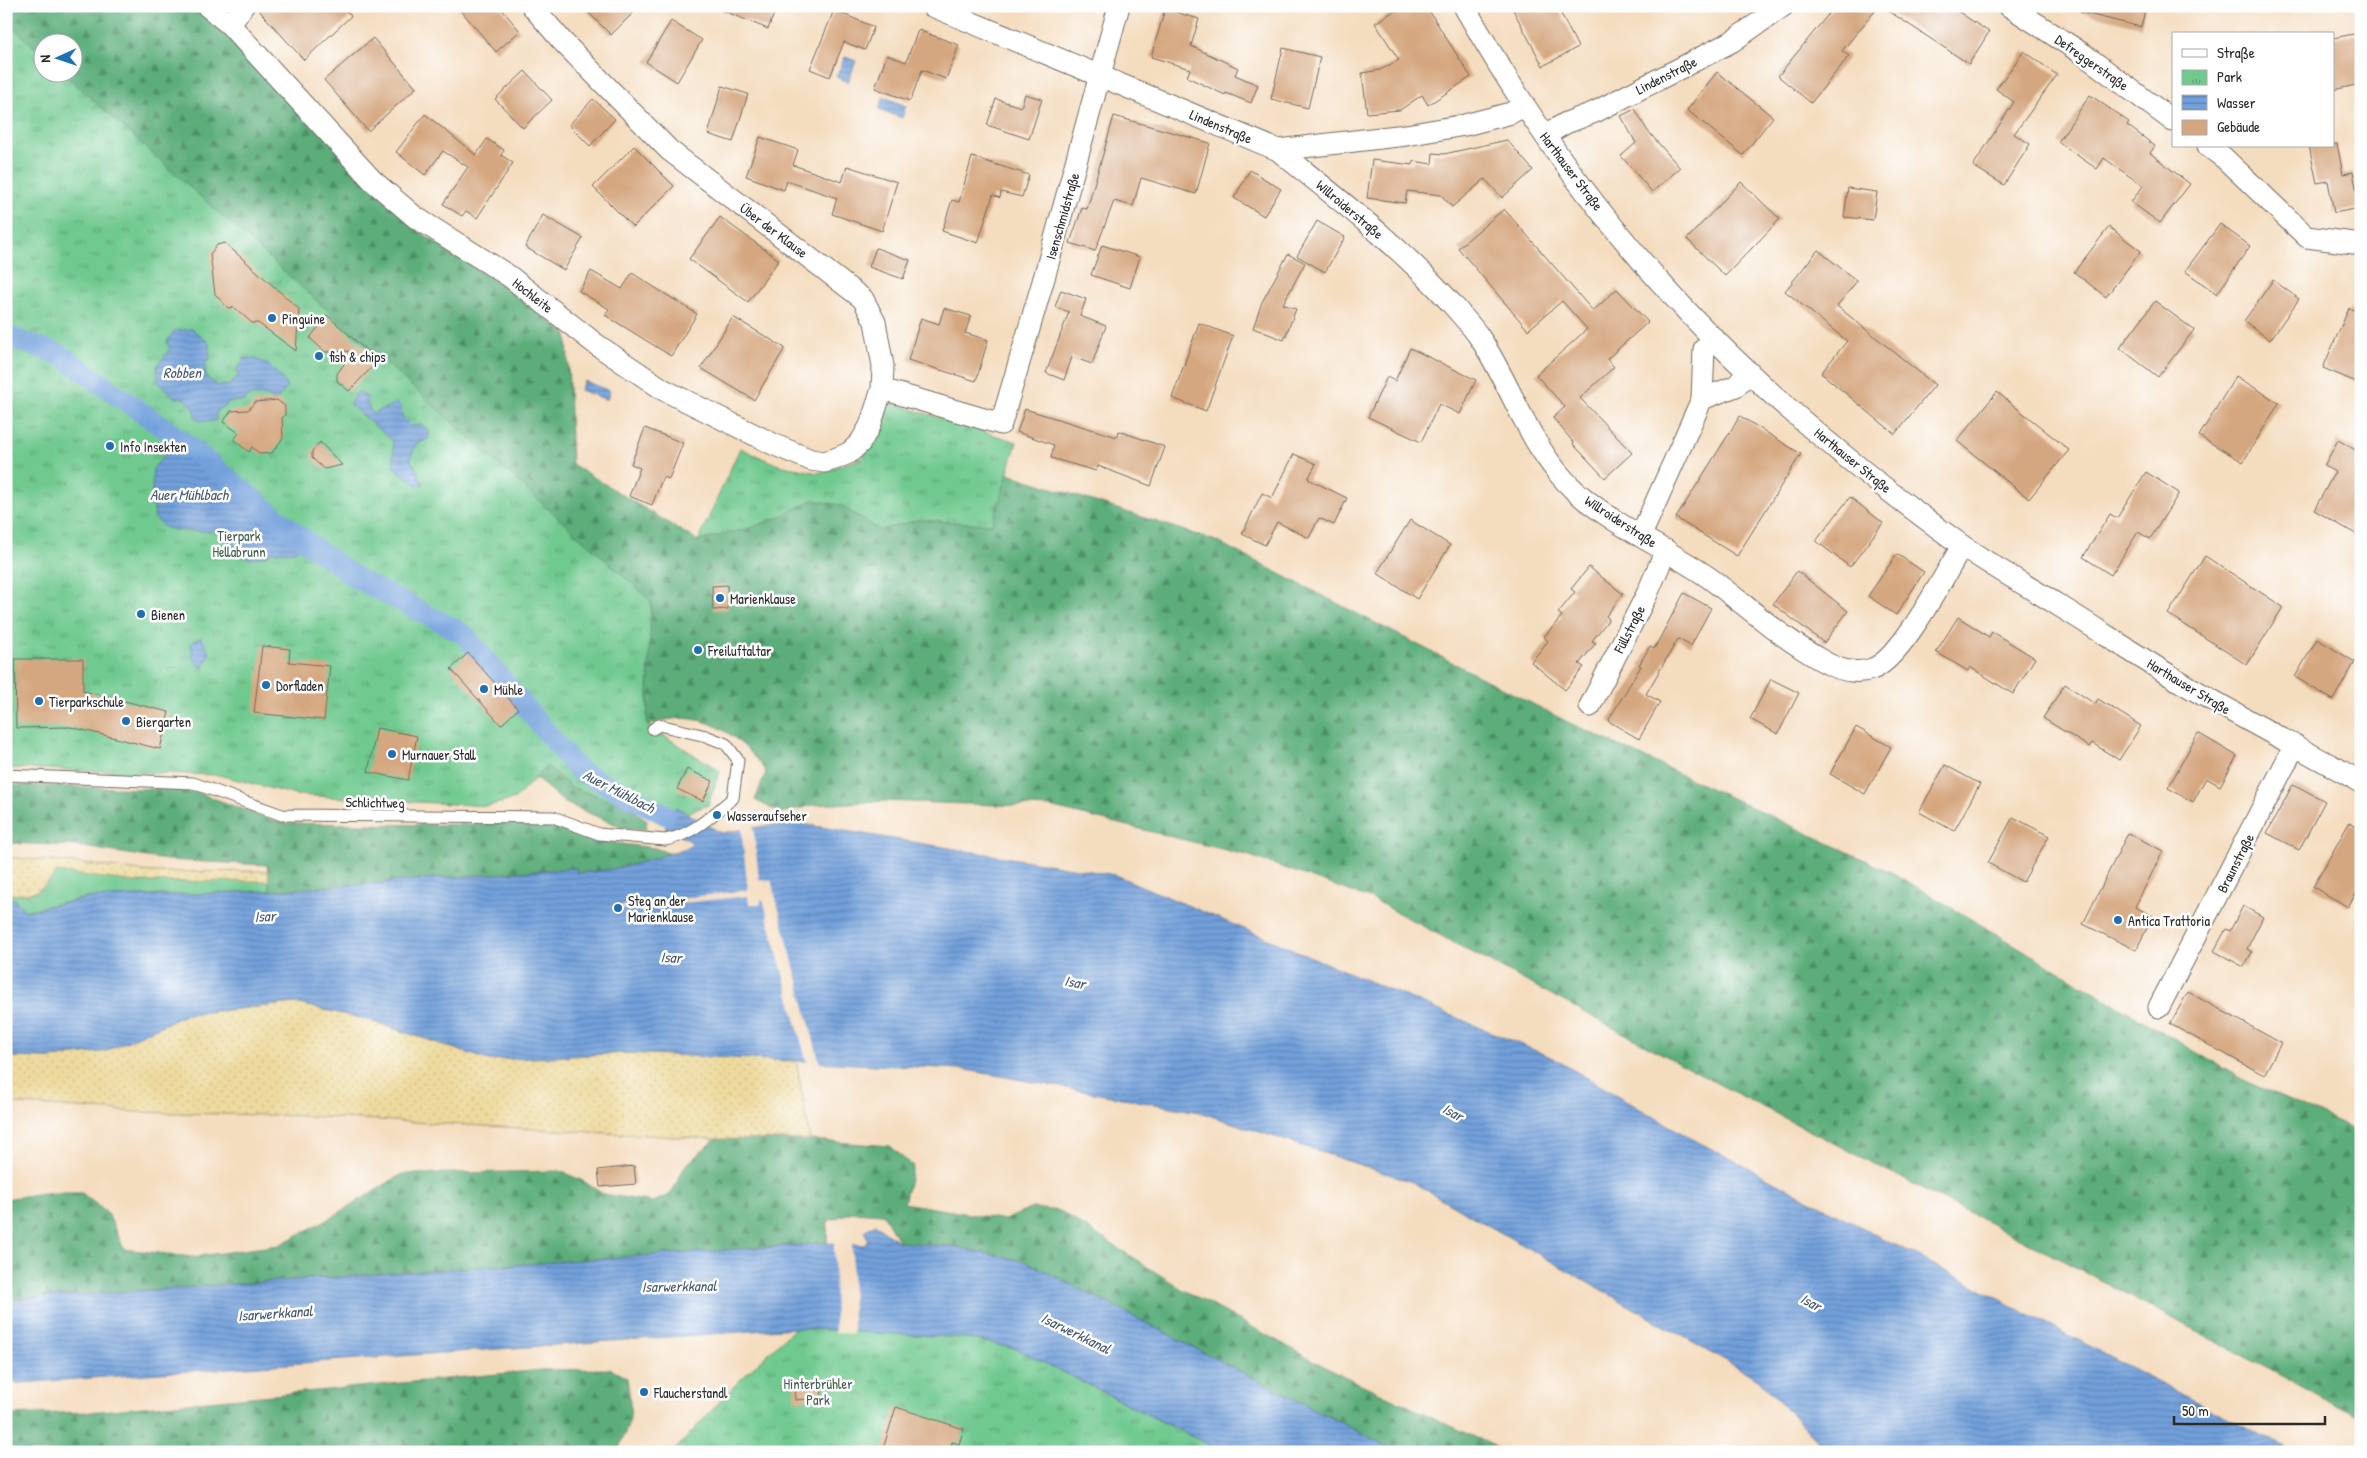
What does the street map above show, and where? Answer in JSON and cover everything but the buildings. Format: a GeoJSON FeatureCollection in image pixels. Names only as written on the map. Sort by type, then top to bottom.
{"type":"FeatureCollection","features":[{"type":"Feature","properties":{"kind":"street","name":"Hochleite"},"geometry":{"type":"LineString","coordinates":[[207,6],[230,24],[373,181],[415,217],[509,276],[597,345],[664,390],[775,445],[811,460],[824,462],[842,456],[860,443],[870,426],[882,389]]}},
{"type":"Feature","properties":{"kind":"street"},"geometry":{"type":"LineString","coordinates":[[230,24],[243,6]]}},
{"type":"Feature","properties":{"kind":"street","name":"Über der Klause"},"geometry":{"type":"LineString","coordinates":[[532,6],[562,41],[669,150],[863,299],[875,322],[883,366],[882,389]]}},
{"type":"Feature","properties":{"kind":"street","name":"Lindenstraße"},"geometry":{"type":"LineString","coordinates":[[932,6],[1278,150],[1406,135],[1465,125],[1511,113],[1524,105]]}},
{"type":"Feature","properties":{"kind":"street","name":"Isenschmidstraße"},"geometry":{"type":"LineString","coordinates":[[882,389],[1001,424],[1119,6]]}},
{"type":"Feature","properties":{"kind":"street","name":"Harthauser Straße"},"geometry":{"type":"LineString","coordinates":[[1464,6],[1545,136],[1608,218],[1659,279],[1714,338],[1749,372],[1832,444],[1962,546],[2188,687],[2253,724],[2295,744],[2361,782]]}},
{"type":"Feature","properties":{"kind":"street","name":"Lindenstraße"},"geometry":{"type":"LineString","coordinates":[[1545,136],[1566,123],[1595,112],[1731,42],[1783,6]]}},
{"type":"Feature","properties":{"kind":"street","name":"Defreggerstraße"},"geometry":{"type":"LineString","coordinates":[[2009,6],[2083,54],[2172,119]]}},
{"type":"Feature","properties":{"kind":"street"},"geometry":{"type":"LineString","coordinates":[[2211,148],[2224,158],[2307,237],[2361,244]]}},
{"type":"Feature","properties":{"kind":"street","name":"Willroiderstraße"},"geometry":{"type":"LineString","coordinates":[[1278,150],[1421,270],[1479,336],[1512,394],[1538,447],[1573,489],[1596,508],[1709,578],[1766,624],[1822,661],[1845,670],[1863,672],[1881,666],[1897,651],[1962,546]]}},
{"type":"Feature","properties":{"kind":"street"},"geometry":{"type":"LineString","coordinates":[[1640,535],[1702,399],[1704,349],[1714,338]]}},
{"type":"Feature","properties":{"kind":"street"},"geometry":{"type":"LineString","coordinates":[[1702,399],[1736,386],[1749,372]]}},
{"type":"Feature","properties":{"kind":"street","name":"Füllstraße"},"geometry":{"type":"LineString","coordinates":[[1590,706],[1647,594],[1666,550]]}},
{"type":"Feature","properties":{"kind":"street","name":"Braunstraße"},"geometry":{"type":"LineString","coordinates":[[2159,1007],[2295,744]]}},
{"type":"Feature","properties":{"kind":"lane","name":"Schlichtweg"},"geometry":{"type":"LineString","coordinates":[[6,775],[193,783],[282,815],[553,816],[598,834],[666,840],[676,838],[712,816],[733,798],[738,760],[726,744],[706,736],[659,725],[653,729]]}},
{"type":"Feature","properties":{"kind":"green space"},"geometry":{"type":"Polygon","coordinates":[[[6,6],[195,6],[222,25],[412,227],[502,285],[567,334],[572,464],[698,541],[753,527],[779,517],[813,500],[840,505],[880,530],[918,520],[992,524],[1006,473],[1216,541],[1568,722],[1893,873],[2245,1081],[2361,1133],[2361,1418],[2079,1269],[1724,1087],[1372,899],[1250,856],[1050,807],[883,801],[814,805],[780,813],[755,800],[766,772],[755,757],[729,733],[699,720],[682,718],[665,720],[647,726],[651,601],[6,108],[6,6]]]}},
{"type":"Feature","properties":{"kind":"green space","name":"Tierpark Hellabrunn"},"geometry":{"type":"Polygon","coordinates":[[[6,21],[32,45],[32,82],[73,82],[651,601],[647,725],[720,771],[708,805],[668,820],[571,787],[547,766],[515,799],[488,806],[296,795],[219,775],[6,768],[6,21]]]}},
{"type":"Feature","properties":{"kind":"green space"},"geometry":{"type":"Polygon","coordinates":[[[885,401],[1017,442],[992,524],[918,520],[880,530],[840,505],[813,500],[779,517],[753,527],[698,541],[740,448],[778,465],[818,473],[863,458],[885,401]]]}},
{"type":"Feature","properties":{"kind":"green space"},"geometry":{"type":"Polygon","coordinates":[[[345,581],[603,789],[647,820],[646,829],[626,829],[565,803],[524,768],[345,581]]]}},
{"type":"Feature","properties":{"kind":"green space"},"geometry":{"type":"Polygon","coordinates":[[[6,785],[191,790],[280,823],[433,825],[555,822],[597,841],[655,848],[671,854],[636,864],[589,872],[577,873],[576,868],[270,891],[267,865],[166,860],[77,846],[6,843],[6,785]]]}},
{"type":"Feature","properties":{"kind":"green space"},"geometry":{"type":"Polygon","coordinates":[[[57,872],[136,882],[269,881],[270,891],[87,898],[24,911],[14,899],[6,897],[6,895],[30,893],[40,889],[57,872]]]}},
{"type":"Feature","properties":{"kind":"green space"},"geometry":{"type":"Polygon","coordinates":[[[715,1139],[810,1140],[890,1146],[913,1166],[904,1203],[1005,1220],[1032,1208],[1060,1211],[1182,1289],[1333,1371],[1507,1452],[1398,1452],[1027,1262],[956,1247],[899,1242],[883,1214],[852,1212],[828,1221],[827,1243],[6,1300],[6,1199],[42,1193],[82,1193],[108,1214],[124,1249],[192,1257],[279,1245],[332,1217],[402,1174],[560,1171],[583,1181],[603,1194],[653,1202],[671,1194],[685,1166],[715,1139]]]}},
{"type":"Feature","properties":{"kind":"green space","name":"Hinterbrühler Park"},"geometry":{"type":"Polygon","coordinates":[[[795,1328],[967,1338],[1017,1349],[1223,1452],[673,1452],[740,1380],[795,1328]]]}},
{"type":"Feature","properties":{"kind":"green space"},"geometry":{"type":"Polygon","coordinates":[[[610,1369],[627,1378],[630,1398],[629,1421],[618,1452],[6,1452],[6,1415],[89,1412],[542,1370],[610,1369]]]}},
{"type":"Feature","properties":{"kind":"sand"},"geometry":{"type":"Polygon","coordinates":[[[6,857],[150,872],[268,871],[269,881],[136,882],[57,872],[40,889],[30,893],[6,895],[6,857]]]}},
{"type":"Feature","properties":{"kind":"sand"},"geometry":{"type":"Polygon","coordinates":[[[295,1003],[368,1020],[489,1060],[627,1053],[796,1060],[810,1140],[715,1139],[307,1116],[137,1112],[6,1103],[6,1057],[50,1058],[106,1051],[187,1014],[295,1003]]]}},
{"type":"Feature","properties":{"kind":"water"},"geometry":{"type":"Polygon","coordinates":[[[845,57],[856,61],[848,82],[836,77],[845,57]]]}},
{"type":"Feature","properties":{"kind":"water"},"geometry":{"type":"Polygon","coordinates":[[[884,97],[906,106],[902,118],[879,109],[884,97]]]}},
{"type":"Feature","properties":{"kind":"water","name":"Robben"},"geometry":{"type":"Polygon","coordinates":[[[192,329],[209,343],[210,358],[205,364],[206,377],[218,386],[230,385],[238,376],[237,369],[245,358],[252,358],[270,366],[287,387],[277,400],[272,400],[266,395],[248,396],[245,401],[228,402],[225,407],[219,408],[216,413],[216,420],[208,422],[198,419],[195,417],[194,407],[182,397],[176,398],[158,382],[157,366],[170,349],[167,342],[174,331],[192,329]]]}},
{"type":"Feature","properties":{"kind":"water"},"geometry":{"type":"Polygon","coordinates":[[[584,381],[610,391],[607,400],[580,390],[584,381]]]}},
{"type":"Feature","properties":{"kind":"water"},"geometry":{"type":"Polygon","coordinates":[[[358,392],[367,397],[368,407],[373,414],[396,403],[401,407],[402,416],[412,426],[423,425],[429,432],[428,439],[416,444],[410,459],[423,484],[417,485],[394,467],[393,441],[349,404],[358,392]]]}},
{"type":"Feature","properties":{"kind":"water","name":"Auer Mühlbach"},"geometry":{"type":"Polygon","coordinates":[[[178,438],[304,540],[295,551],[271,552],[269,555],[249,559],[216,532],[175,530],[164,527],[155,518],[152,493],[153,469],[178,438]]]}},
{"type":"Feature","properties":{"kind":"water"},"geometry":{"type":"Polygon","coordinates":[[[201,637],[210,654],[202,668],[193,659],[191,643],[201,637]]]}},
{"type":"Feature","properties":{"kind":"water","name":"Isar"},"geometry":{"type":"Polygon","coordinates":[[[676,807],[721,833],[790,822],[1115,875],[1553,1058],[1685,1135],[2293,1452],[1828,1452],[1758,1379],[1412,1182],[1199,1112],[961,1069],[627,1053],[489,1060],[368,1020],[295,1003],[187,1014],[106,1051],[50,1058],[6,1057],[6,897],[14,899],[25,911],[87,898],[270,891],[576,868],[577,873],[607,870],[649,860],[691,846],[692,842],[665,828],[676,807]]]}},
{"type":"Feature","properties":{"kind":"water","name":"Isarwerkkanal"},"geometry":{"type":"Polygon","coordinates":[[[875,1224],[899,1242],[956,1247],[1027,1262],[1398,1452],[1223,1452],[1017,1349],[967,1338],[795,1328],[6,1384],[6,1300],[827,1243],[865,1245],[868,1239],[864,1231],[875,1224]]]}},
{"type":"Feature","properties":{"kind":"pier"},"geometry":{"type":"Polygon","coordinates":[[[753,825],[759,879],[771,880],[820,1064],[807,1063],[763,899],[761,899],[761,904],[749,904],[748,896],[616,910],[616,907],[748,890],[741,827],[753,825]]]}},
{"type":"Feature","properties":{"kind":"pier"},"geometry":{"type":"Polygon","coordinates":[[[834,1242],[852,1242],[853,1334],[835,1333],[834,1242]]]}},
{"type":"Feature","properties":{"kind":"waterway","name":"Auer Mühlbach"},"geometry":{"type":"LineString","coordinates":[[6,336],[59,354],[178,438],[304,540],[356,578],[464,634],[579,771],[666,815]]}},
{"type":"Feature","properties":{"kind":"place","name":"Pinguine"},"geometry":{"type":"Point","coordinates":[272,318]}},
{"type":"Feature","properties":{"kind":"place","name":"fish & chips"},"geometry":{"type":"Point","coordinates":[319,356]}},
{"type":"Feature","properties":{"kind":"place","name":"Info Insekten"},"geometry":{"type":"Point","coordinates":[110,446]}},
{"type":"Feature","properties":{"kind":"place","name":"Marienklause"},"geometry":{"type":"Point","coordinates":[720,598]}},
{"type":"Feature","properties":{"kind":"place","name":"Bienen"},"geometry":{"type":"Point","coordinates":[141,614]}},
{"type":"Feature","properties":{"kind":"place","name":"Freiluftaltar"},"geometry":{"type":"Point","coordinates":[698,650]}},
{"type":"Feature","properties":{"kind":"place","name":"Dorfladen"},"geometry":{"type":"Point","coordinates":[266,685]}},
{"type":"Feature","properties":{"kind":"place","name":"Mühle"},"geometry":{"type":"Point","coordinates":[484,689]}},
{"type":"Feature","properties":{"kind":"place","name":"Tierparkschule"},"geometry":{"type":"Point","coordinates":[39,701]}},
{"type":"Feature","properties":{"kind":"place","name":"Biergarten"},"geometry":{"type":"Point","coordinates":[126,721]}},
{"type":"Feature","properties":{"kind":"place","name":"Murnauer Stall"},"geometry":{"type":"Point","coordinates":[392,754]}},
{"type":"Feature","properties":{"kind":"place","name":"Wasseraufseher"},"geometry":{"type":"Point","coordinates":[717,815]}},
{"type":"Feature","properties":{"kind":"place","name":"Steg an der Marienklause"},"geometry":{"type":"Point","coordinates":[618,908]}},
{"type":"Feature","properties":{"kind":"place","name":"Antica Trattoria"},"geometry":{"type":"Point","coordinates":[2118,920]}},
{"type":"Feature","properties":{"kind":"place","name":"Flaucherstandl"},"geometry":{"type":"Point","coordinates":[644,1392]}}]}
